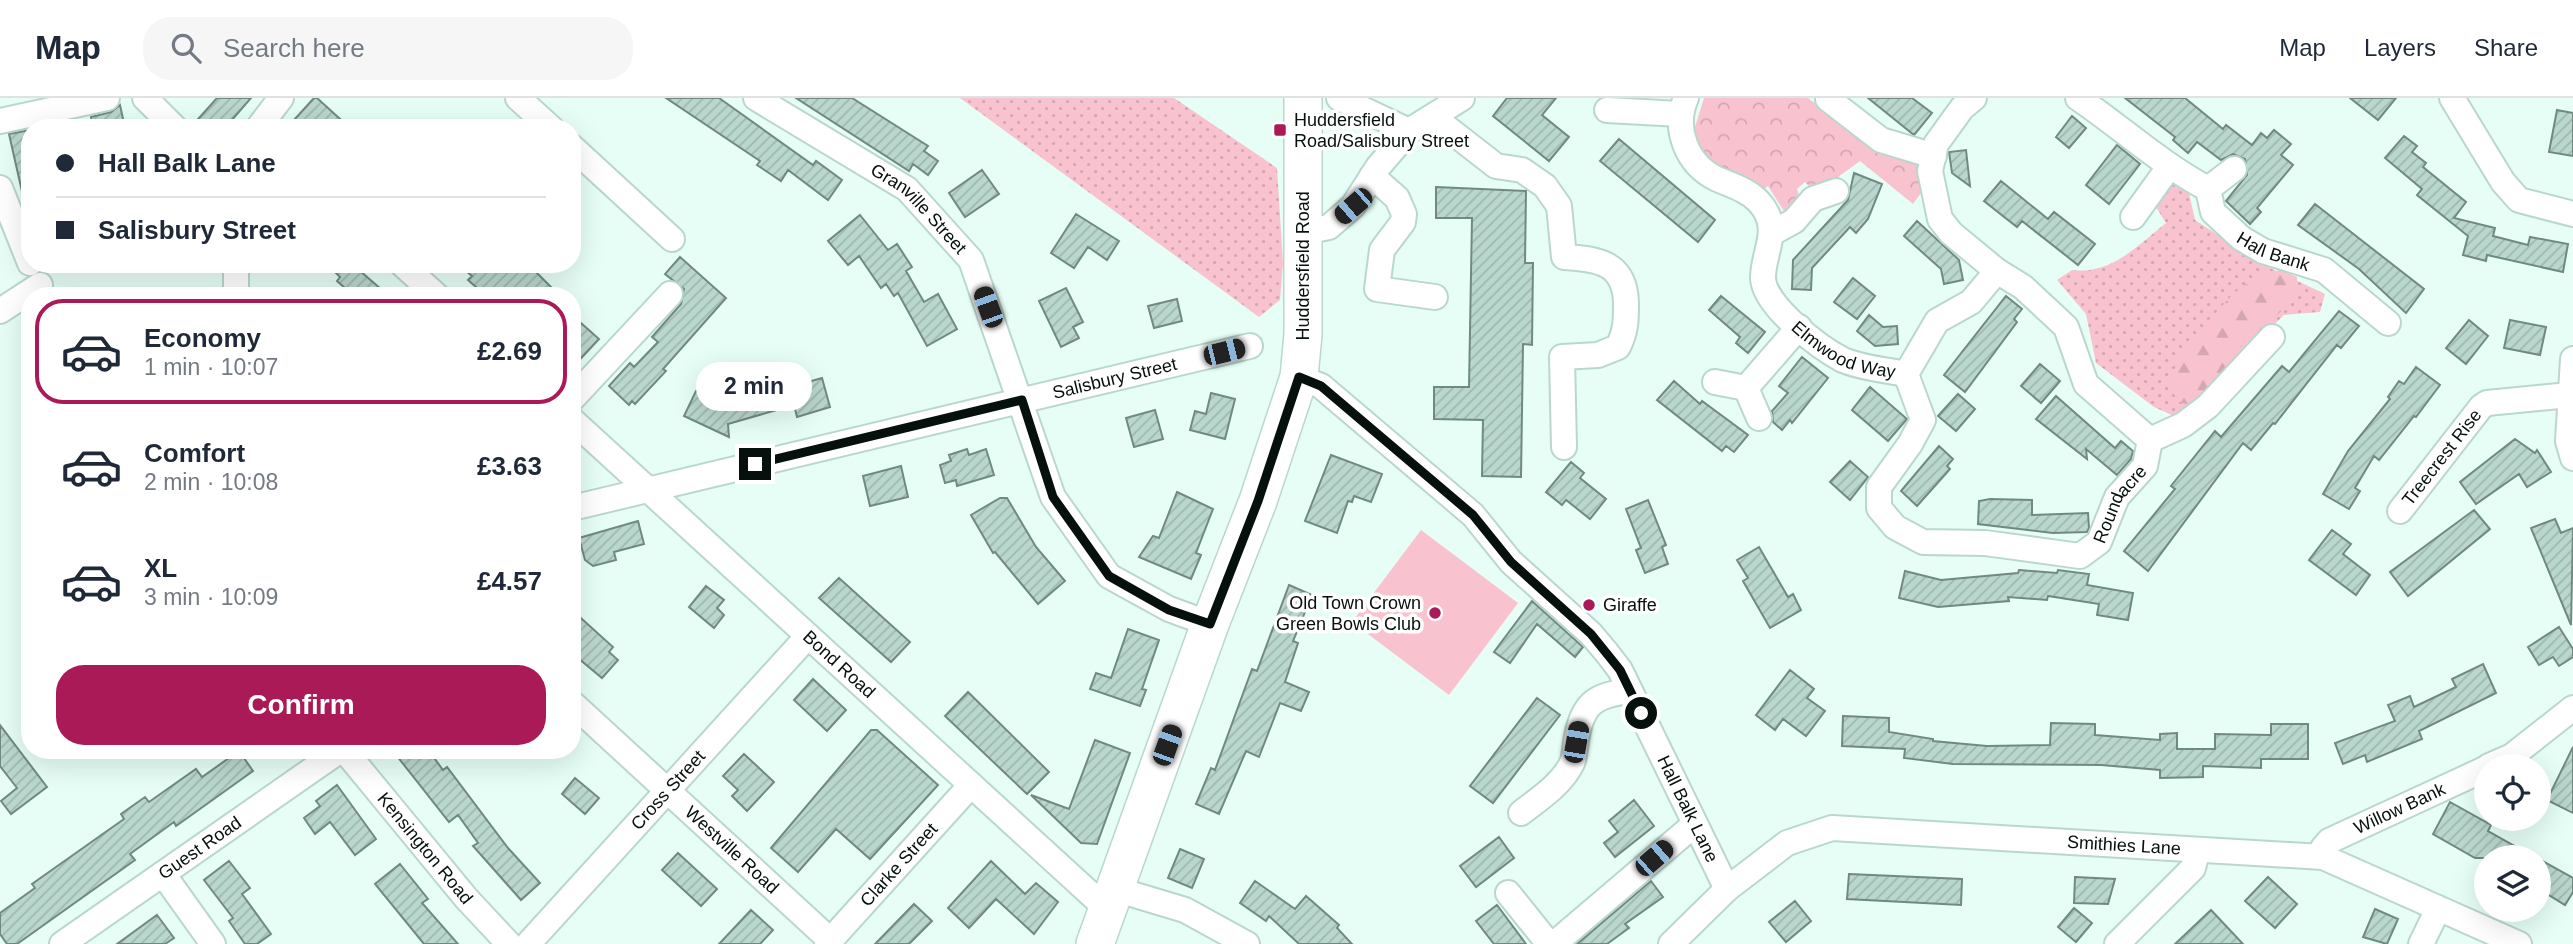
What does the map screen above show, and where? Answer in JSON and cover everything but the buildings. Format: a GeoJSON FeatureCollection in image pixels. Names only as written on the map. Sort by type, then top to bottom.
{"type":"FeatureCollection","features":[{"type":"Feature","properties":{"kind":"highway","name":"Huddersfield Road"},"geometry":{"type":"LineString","coordinates":[[1095,944],[1210,624],[1258,501],[1299,377],[1303,334],[1303,98]]}},
{"type":"Feature","properties":{"kind":"street"},"geometry":{"type":"LineString","coordinates":[[0,121],[107,98]]}},
{"type":"Feature","properties":{"kind":"street"},"geometry":{"type":"LineString","coordinates":[[145,98],[166,119]]}},
{"type":"Feature","properties":{"kind":"street"},"geometry":{"type":"LineString","coordinates":[[265,119],[281,98]]}},
{"type":"Feature","properties":{"kind":"street"},"geometry":{"type":"LineString","coordinates":[[519,98],[541,119]]}},
{"type":"Feature","properties":{"kind":"street","name":"Granville Street"},"geometry":{"type":"LineString","coordinates":[[756,98],[907,189],[971,260],[1022,400],[1053,497],[1109,576],[1169,610],[1210,624]]}},
{"type":"Feature","properties":{"kind":"street"},"geometry":{"type":"LineString","coordinates":[[1339,98],[1409,131]]}},
{"type":"Feature","properties":{"kind":"street"},"geometry":{"type":"LineString","coordinates":[[1304,232],[1329,227],[1353,206],[1372,176],[1409,131],[1462,98]]}},
{"type":"Feature","properties":{"kind":"street"},"geometry":{"type":"LineString","coordinates":[[1974,98],[1962,108],[1936,144],[1930,171],[1940,219],[1951,233],[1997,271]]}},
{"type":"Feature","properties":{"kind":"street"},"geometry":{"type":"LineString","coordinates":[[2078,98],[2120,126],[2169,167],[2208,189],[2234,169]]}},
{"type":"Feature","properties":{"kind":"street"},"geometry":{"type":"LineString","coordinates":[[2452,98],[2503,182],[2519,200],[2573,214]]}},
{"type":"Feature","properties":{"kind":"street"},"geometry":{"type":"LineString","coordinates":[[1828,99],[1881,140],[1934,156]]}},
{"type":"Feature","properties":{"kind":"street"},"geometry":{"type":"LineString","coordinates":[[1607,110],[1683,106],[1680,133],[1698,164],[1714,177],[1742,189],[1759,201],[1768,216],[1772,233],[1794,221],[1813,199],[1836,191]]}},
{"type":"Feature","properties":{"kind":"street"},"geometry":{"type":"LineString","coordinates":[[1433,117],[1496,166],[1522,170],[1545,186],[1559,206],[1564,257],[1593,258],[1613,268],[1625,285],[1626,330],[1618,347],[1598,355],[1562,357],[1564,447]]}},
{"type":"Feature","properties":{"kind":"street"},"geometry":{"type":"LineString","coordinates":[[581,156],[672,239]]}},
{"type":"Feature","properties":{"kind":"street"},"geometry":{"type":"LineString","coordinates":[[2133,217],[2169,167]]}},
{"type":"Feature","properties":{"kind":"street"},"geometry":{"type":"LineString","coordinates":[[1372,176],[1397,198],[1404,214],[1403,222],[1382,250],[1377,289],[1435,297]]}},
{"type":"Feature","properties":{"kind":"street"},"geometry":{"type":"LineString","coordinates":[[0,188],[21,240]]}},
{"type":"Feature","properties":{"kind":"street","name":"Hall Bank"},"geometry":{"type":"LineString","coordinates":[[2208,189],[2213,212],[2241,238],[2263,251],[2324,270],[2388,323]]}},
{"type":"Feature","properties":{"kind":"street","name":"Elmwood Way"},"geometry":{"type":"LineString","coordinates":[[1772,233],[1763,282],[1780,311],[1845,360],[1906,374],[1937,321],[1971,302],[1997,271]]}},
{"type":"Feature","properties":{"kind":"street","name":"Roundacre"},"geometry":{"type":"LineString","coordinates":[[1906,374],[1923,420],[1910,444],[1879,487],[1879,508],[1895,527],[1923,542],[1985,543],[2081,556],[2099,542],[2117,497],[2145,466],[2150,440],[2086,384],[2066,327],[2023,287],[1997,271]]}},
{"type":"Feature","properties":{"kind":"street"},"geometry":{"type":"LineString","coordinates":[[412,273],[427,287]]}},
{"type":"Feature","properties":{"kind":"street"},"geometry":{"type":"LineString","coordinates":[[0,311],[21,291]]}},
{"type":"Feature","properties":{"kind":"street"},"geometry":{"type":"LineString","coordinates":[[581,389],[670,294]]}},
{"type":"Feature","properties":{"kind":"street"},"geometry":{"type":"LineString","coordinates":[[1746,388],[1799,327]]}},
{"type":"Feature","properties":{"kind":"street"},"geometry":{"type":"LineString","coordinates":[[2150,440],[2183,425],[2208,406],[2272,337]]}},
{"type":"Feature","properties":{"kind":"street","name":"Salisbury Street"},"geometry":{"type":"LineString","coordinates":[[581,506],[1250,346]]}},
{"type":"Feature","properties":{"kind":"street"},"geometry":{"type":"LineString","coordinates":[[2573,359],[2568,441],[2573,458]]}},
{"type":"Feature","properties":{"kind":"street","name":"Hall Balk Lane"},"geometry":{"type":"LineString","coordinates":[[1299,377],[1321,386],[1473,515],[1511,562],[1591,634],[1620,670],[1727,888]]}},
{"type":"Feature","properties":{"kind":"street"},"geometry":{"type":"LineString","coordinates":[[1715,382],[1746,388]]}},
{"type":"Feature","properties":{"kind":"street"},"geometry":{"type":"LineString","coordinates":[[1746,388],[1759,418]]}},
{"type":"Feature","properties":{"kind":"street","name":"Treecrest Rise"},"geometry":{"type":"LineString","coordinates":[[2400,511],[2481,407],[2487,403],[2569,395]]}},
{"type":"Feature","properties":{"kind":"street","name":"Bond Road"},"geometry":{"type":"LineString","coordinates":[[581,428],[971,785],[1111,900]]}},
{"type":"Feature","properties":{"kind":"street","name":"Cross Street"},"geometry":{"type":"LineString","coordinates":[[528,944],[808,636]]}},
{"type":"Feature","properties":{"kind":"street"},"geometry":{"type":"LineString","coordinates":[[1521,813],[1558,782],[1572,762],[1579,721],[1590,703],[1608,693],[1630,691]]}},
{"type":"Feature","properties":{"kind":"street","name":"Willow Bank"},"geometry":{"type":"LineString","coordinates":[[2515,754],[2573,708]]}},
{"type":"Feature","properties":{"kind":"street","name":"Westville Road"},"geometry":{"type":"LineString","coordinates":[[581,711],[829,942]]}},
{"type":"Feature","properties":{"kind":"street","name":"Guest Road"},"geometry":{"type":"LineString","coordinates":[[62,944],[328,759]]}},
{"type":"Feature","properties":{"kind":"street","name":"Kensington Road"},"geometry":{"type":"LineString","coordinates":[[352,759],[466,898],[509,944]]}},
{"type":"Feature","properties":{"kind":"street","name":"Willow Bank"},"geometry":{"type":"LineString","coordinates":[[2323,857],[2323,848],[2329,841],[2474,774]]}},
{"type":"Feature","properties":{"kind":"street","name":"Clarke Street"},"geometry":{"type":"LineString","coordinates":[[829,942],[971,785]]}},
{"type":"Feature","properties":{"kind":"street"},"geometry":{"type":"LineString","coordinates":[[1508,893],[1551,944],[1695,824]]}},
{"type":"Feature","properties":{"kind":"street","name":"Smithies Lane"},"geometry":{"type":"LineString","coordinates":[[1671,944],[1727,888],[1787,842],[1832,828],[2197,852],[2323,857],[2376,878],[2438,909],[2519,944]]}},
{"type":"Feature","properties":{"kind":"street"},"geometry":{"type":"LineString","coordinates":[[2117,944],[2193,867],[2197,852]]}},
{"type":"Feature","properties":{"kind":"street"},"geometry":{"type":"LineString","coordinates":[[163,874],[213,944]]}},
{"type":"Feature","properties":{"kind":"street"},"geometry":{"type":"LineString","coordinates":[[1111,900],[1185,910],[1247,944]]}},
{"type":"Feature","properties":{"kind":"street"},"geometry":{"type":"LineString","coordinates":[[2421,944],[2438,909]]}},
{"type":"Feature","properties":{"kind":"green space"},"geometry":{"type":"Polygon","coordinates":[[[960,98],[1174,98],[1277,168],[1283,263],[1280,300],[1259,317],[960,98]]]}},
{"type":"Feature","properties":{"kind":"green space"},"geometry":{"type":"Polygon","coordinates":[[[1704,98],[1808,98],[1880,153],[1920,163],[1926,186],[1913,204],[1860,161],[1834,180],[1813,190],[1805,182],[1797,189],[1801,201],[1787,216],[1768,186],[1764,189],[1705,159],[1694,130],[1704,98]]]}},
{"type":"Feature","properties":{"kind":"green space"},"geometry":{"type":"Polygon","coordinates":[[[2172,184],[2189,193],[2195,220],[2264,265],[2325,294],[2320,312],[2284,315],[2199,398],[2174,416],[2154,407],[2096,363],[2086,314],[2057,280],[2072,270],[2099,268],[2123,257],[2166,223],[2156,207],[2172,184]]]}},
{"type":"Feature","properties":{"kind":"green space"},"geometry":{"type":"Polygon","coordinates":[[[2281,270],[2297,277],[2297,289],[2286,307],[2235,352],[2221,381],[2193,406],[2176,401],[2171,380],[2184,347],[2233,294],[2258,275],[2281,270]]]}},
{"type":"Feature","properties":{"kind":"green space","name":"Old Town Crown Green Bowls Club"},"geometry":{"type":"Polygon","coordinates":[[[1421,530],[1518,603],[1449,695],[1352,622],[1421,530]]]}},
{"type":"Feature","properties":{"kind":"place","name":"Huddersfield Road/Salisbury Street"},"geometry":{"type":"Point","coordinates":[1280,130]}},
{"type":"Feature","properties":{"kind":"place","name":"Giraffe"},"geometry":{"type":"Point","coordinates":[1589,605]}},
{"type":"Feature","properties":{"kind":"place","name":"Old Town Crown Green Bowls Club"},"geometry":{"type":"Point","coordinates":[1435,613]}},
{"type":"Feature","properties":{"kind":"route"},"geometry":{"type":"LineString","coordinates":[[755,464],[1022,400],[1053,497],[1109,576],[1169,610],[1210,624],[1258,501],[1299,377],[1321,386],[1473,515],[1511,562],[1591,634],[1620,670],[1641,713]]}}]}
